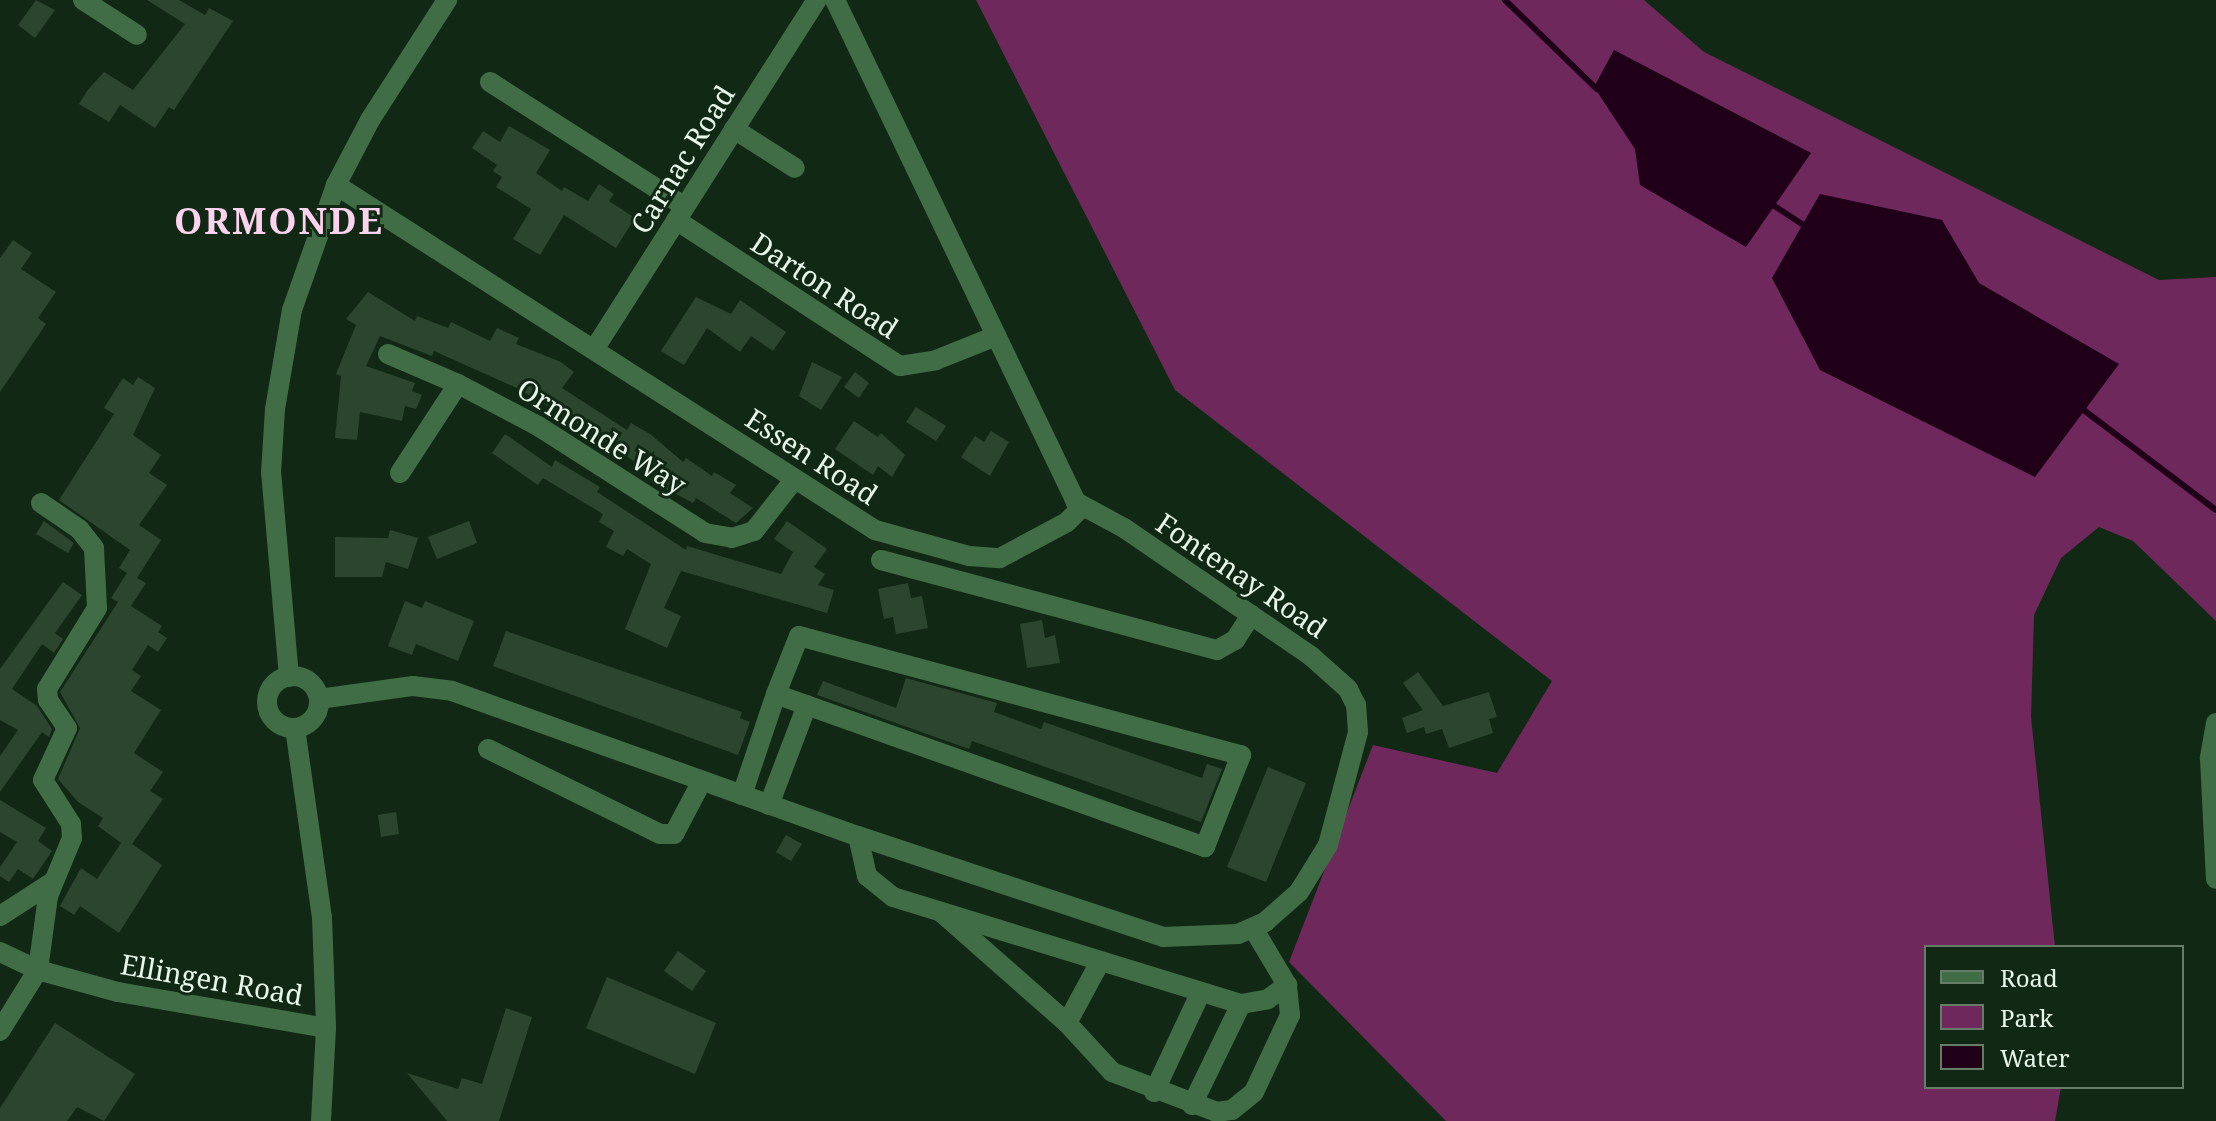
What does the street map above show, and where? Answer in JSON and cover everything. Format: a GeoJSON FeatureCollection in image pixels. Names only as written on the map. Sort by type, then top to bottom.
{"type":"FeatureCollection","features":[{"type":"Feature","properties":{"kind":"street"},"geometry":{"type":"LineString","coordinates":[[83,0],[137,35]]}},
{"type":"Feature","properties":{"kind":"street"},"geometry":{"type":"LineString","coordinates":[[289,677],[275,541],[275,409],[292,310],[336,185],[370,120],[447,0]]}},
{"type":"Feature","properties":{"kind":"street","name":"Carnac Road"},"geometry":{"type":"LineString","coordinates":[[595,348],[817,0]]}},
{"type":"Feature","properties":{"kind":"street"},"geometry":{"type":"LineString","coordinates":[[835,0],[996,336],[1082,507]]}},
{"type":"Feature","properties":{"kind":"street"},"geometry":{"type":"LineString","coordinates":[[490,82],[680,213]]}},
{"type":"Feature","properties":{"kind":"street"},"geometry":{"type":"LineString","coordinates":[[734,129],[795,168]]}},
{"type":"Feature","properties":{"kind":"street","name":"Essen Road"},"geometry":{"type":"LineString","coordinates":[[336,185],[875,530],[969,556],[1011,554],[1067,522],[1082,507]]}},
{"type":"Feature","properties":{"kind":"street","name":"Darton Road"},"geometry":{"type":"LineString","coordinates":[[680,213],[900,366],[936,360],[996,336]]}},
{"type":"Feature","properties":{"kind":"street","name":"Ormonde Way"},"geometry":{"type":"LineString","coordinates":[[388,354],[458,384],[538,426],[705,533],[732,538],[754,531],[794,480]]}},
{"type":"Feature","properties":{"kind":"street"},"geometry":{"type":"LineString","coordinates":[[400,473],[458,384]]}},
{"type":"Feature","properties":{"kind":"street"},"geometry":{"type":"LineString","coordinates":[[0,1031],[38,970],[51,883],[72,832],[43,780],[67,728],[48,700],[47,689],[97,608],[99,565],[89,538],[41,503]]}},
{"type":"Feature","properties":{"kind":"street","name":"Fontenay Road"},"geometry":{"type":"LineString","coordinates":[[1082,507],[1124,528],[1332,671],[1356,705],[1358,732],[1328,845],[1285,908],[1253,928]]}},
{"type":"Feature","properties":{"kind":"street"},"geometry":{"type":"LineString","coordinates":[[881,560],[1217,650],[1235,640],[1251,615]]}},
{"type":"Feature","properties":{"kind":"street"},"geometry":{"type":"LineString","coordinates":[[742,795],[776,694],[799,636],[1241,755],[1205,847],[776,694]]}},
{"type":"Feature","properties":{"kind":"street"},"geometry":{"type":"LineString","coordinates":[[289,677],[305,679],[319,699],[316,715],[295,728],[279,723],[268,710],[269,692],[289,677]]}},
{"type":"Feature","properties":{"kind":"street"},"geometry":{"type":"LineString","coordinates":[[319,699],[413,686],[452,691],[858,836],[1163,937],[1216,938],[1253,928],[1287,985],[1290,1015],[1254,1092],[1232,1110],[1217,1112],[1192,1105],[1154,1092],[1112,1072],[1067,1023],[941,912]]}},
{"type":"Feature","properties":{"kind":"street"},"geometry":{"type":"LineString","coordinates":[[769,805],[807,705]]}},
{"type":"Feature","properties":{"kind":"street"},"geometry":{"type":"LineString","coordinates":[[2216,723],[2210,758],[2216,879]]}},
{"type":"Feature","properties":{"kind":"street"},"geometry":{"type":"LineString","coordinates":[[295,728],[322,917],[326,1028]]}},
{"type":"Feature","properties":{"kind":"street"},"geometry":{"type":"LineString","coordinates":[[488,749],[660,834],[674,834],[702,781]]}},
{"type":"Feature","properties":{"kind":"street"},"geometry":{"type":"LineString","coordinates":[[858,836],[867,876],[893,897],[1200,994],[1241,1004],[1268,999],[1287,985]]}},
{"type":"Feature","properties":{"kind":"street"},"geometry":{"type":"LineString","coordinates":[[0,916],[51,883]]}},
{"type":"Feature","properties":{"kind":"street","name":"Ellingen Road"},"geometry":{"type":"LineString","coordinates":[[0,952],[38,970],[129,994],[326,1028],[321,1121]]}},
{"type":"Feature","properties":{"kind":"street"},"geometry":{"type":"LineString","coordinates":[[1067,1023],[1100,962]]}},
{"type":"Feature","properties":{"kind":"street"},"geometry":{"type":"LineString","coordinates":[[1154,1092],[1200,994]]}},
{"type":"Feature","properties":{"kind":"street"},"geometry":{"type":"LineString","coordinates":[[1192,1105],[1241,1004]]}},
{"type":"Feature","properties":{"kind":"green space"},"geometry":{"type":"Polygon","coordinates":[[[976,0],[1644,0],[1704,52],[2159,280],[2216,277],[2216,621],[2133,541],[2099,527],[2061,558],[2034,615],[2031,717],[2055,945],[1924,945],[1924,1089],[2061,1089],[2055,1121],[1446,1121],[1289,962],[1373,745],[1497,773],[1552,681],[1175,390],[976,0]]]}},
{"type":"Feature","properties":{"kind":"water"},"geometry":{"type":"Polygon","coordinates":[[[1614,50],[1811,153],[1746,247],[1640,185],[1635,149],[1594,87],[1614,50]]]}},
{"type":"Feature","properties":{"kind":"water"},"geometry":{"type":"Polygon","coordinates":[[[1820,194],[1942,220],[1979,283],[2119,364],[2035,477],[1820,370],[1772,278],[1820,194]]]}},
{"type":"Feature","properties":{"kind":"building"},"geometry":{"type":"Polygon","coordinates":[[[36,0],[55,10],[35,38],[18,25],[36,0]]]}},
{"type":"Feature","properties":{"kind":"building"},"geometry":{"type":"Polygon","coordinates":[[[147,0],[179,0],[205,15],[209,8],[233,21],[174,110],[169,107],[155,128],[120,105],[109,122],[79,104],[104,72],[133,90],[185,24],[147,0]]]}},
{"type":"Feature","properties":{"kind":"building"},"geometry":{"type":"Polygon","coordinates":[[[509,126],[550,150],[536,173],[562,191],[564,187],[588,201],[599,184],[614,194],[609,201],[635,218],[616,248],[564,215],[540,255],[513,239],[531,209],[496,187],[502,177],[493,171],[497,165],[472,148],[483,131],[500,142],[509,126]]]}},
{"type":"Feature","properties":{"kind":"building"},"geometry":{"type":"Polygon","coordinates":[[[13,240],[32,253],[21,269],[56,292],[38,318],[46,324],[0,392],[0,258],[13,240]]]}},
{"type":"Feature","properties":{"kind":"building"},"geometry":{"type":"Polygon","coordinates":[[[368,292],[415,321],[417,316],[448,328],[451,322],[490,341],[497,328],[519,338],[516,344],[561,362],[574,372],[562,388],[627,430],[631,423],[650,434],[683,462],[686,458],[712,476],[714,472],[736,485],[730,493],[753,508],[736,523],[696,498],[693,503],[650,480],[652,474],[598,436],[519,389],[434,351],[432,356],[380,336],[366,366],[415,383],[412,391],[422,395],[416,409],[405,406],[402,421],[360,412],[357,440],[335,438],[341,376],[336,374],[356,325],[346,319],[368,292]]]}},
{"type":"Feature","properties":{"kind":"building"},"geometry":{"type":"Polygon","coordinates":[[[696,297],[731,314],[740,300],[786,332],[773,351],[751,336],[740,352],[707,328],[684,365],[661,351],[696,297]]]}},
{"type":"Feature","properties":{"kind":"building"},"geometry":{"type":"Polygon","coordinates":[[[812,362],[842,377],[821,410],[799,396],[812,362]]]}},
{"type":"Feature","properties":{"kind":"building"},"geometry":{"type":"Polygon","coordinates":[[[855,372],[869,383],[859,398],[844,387],[855,372]]]}},
{"type":"Feature","properties":{"kind":"building"},"geometry":{"type":"Polygon","coordinates":[[[138,377],[155,388],[133,435],[161,455],[149,473],[167,485],[139,525],[161,540],[137,578],[146,583],[131,606],[162,626],[158,632],[167,638],[158,652],[148,645],[132,670],[141,676],[131,691],[161,710],[134,753],[163,772],[150,791],[163,799],[132,844],[162,865],[119,933],[80,906],[74,915],[60,906],[81,868],[97,879],[121,843],[98,826],[103,818],[78,802],[58,779],[80,728],[60,692],[118,602],[111,598],[127,573],[119,568],[130,550],[59,500],[114,414],[104,408],[123,378],[133,385],[138,377]]]}},
{"type":"Feature","properties":{"kind":"building"},"geometry":{"type":"Polygon","coordinates":[[[916,407],[946,426],[936,441],[906,422],[916,407]]]}},
{"type":"Feature","properties":{"kind":"building"},"geometry":{"type":"Polygon","coordinates":[[[854,421],[878,437],[881,433],[905,455],[892,477],[878,466],[873,475],[835,449],[854,421]]]}},
{"type":"Feature","properties":{"kind":"building"},"geometry":{"type":"Polygon","coordinates":[[[991,431],[1009,442],[990,476],[961,457],[975,436],[984,442],[991,431]]]}},
{"type":"Feature","properties":{"kind":"building"},"geometry":{"type":"Polygon","coordinates":[[[505,434],[552,467],[555,460],[600,487],[597,492],[686,550],[687,546],[781,574],[793,552],[774,539],[787,521],[827,549],[814,567],[825,574],[818,585],[834,590],[827,613],[681,571],[664,608],[681,616],[667,648],[625,629],[651,564],[627,549],[623,556],[606,547],[614,531],[599,522],[603,514],[543,478],[538,485],[492,453],[505,434]]]}},
{"type":"Feature","properties":{"kind":"building"},"geometry":{"type":"Polygon","coordinates":[[[44,521],[74,543],[68,553],[36,534],[44,521]]]}},
{"type":"Feature","properties":{"kind":"building"},"geometry":{"type":"Polygon","coordinates":[[[469,521],[477,543],[437,559],[428,537],[469,521]]]}},
{"type":"Feature","properties":{"kind":"building"},"geometry":{"type":"Polygon","coordinates":[[[390,530],[418,538],[408,569],[386,562],[382,577],[335,577],[335,537],[388,538],[390,530]]]}},
{"type":"Feature","properties":{"kind":"building"},"geometry":{"type":"Polygon","coordinates":[[[63,582],[82,595],[55,633],[63,639],[54,653],[42,644],[12,689],[37,706],[52,729],[49,737],[42,732],[0,792],[0,756],[18,730],[0,720],[0,669],[63,582]]]}},
{"type":"Feature","properties":{"kind":"building"},"geometry":{"type":"Polygon","coordinates":[[[908,583],[911,598],[922,596],[928,628],[896,634],[893,617],[884,619],[878,589],[908,583]]]}},
{"type":"Feature","properties":{"kind":"building"},"geometry":{"type":"Polygon","coordinates":[[[405,601],[422,608],[425,601],[474,621],[458,661],[416,644],[412,655],[388,646],[405,601]]]}},
{"type":"Feature","properties":{"kind":"building"},"geometry":{"type":"Polygon","coordinates":[[[1042,620],[1045,638],[1055,635],[1060,663],[1027,668],[1020,624],[1042,620]]]}},
{"type":"Feature","properties":{"kind":"building"},"geometry":{"type":"Polygon","coordinates":[[[506,631],[742,712],[740,718],[750,722],[738,755],[493,666],[506,631]]]}},
{"type":"Feature","properties":{"kind":"building"},"geometry":{"type":"Polygon","coordinates":[[[1418,672],[1443,706],[1489,692],[1497,717],[1489,719],[1493,733],[1449,748],[1442,729],[1426,734],[1424,727],[1407,733],[1402,718],[1423,710],[1403,683],[1418,672]]]}},
{"type":"Feature","properties":{"kind":"building"},"geometry":{"type":"Polygon","coordinates":[[[906,678],[997,703],[994,712],[1041,729],[1044,722],[1202,778],[1207,764],[1222,769],[1201,822],[972,741],[969,749],[817,695],[823,681],[896,708],[906,678]]]}},
{"type":"Feature","properties":{"kind":"building"},"geometry":{"type":"Polygon","coordinates":[[[1268,767],[1306,783],[1266,882],[1227,867],[1268,767]]]}},
{"type":"Feature","properties":{"kind":"building"},"geometry":{"type":"Polygon","coordinates":[[[0,800],[46,828],[38,841],[52,851],[33,879],[18,869],[9,882],[0,876],[0,867],[17,842],[0,832],[0,800]]]}},
{"type":"Feature","properties":{"kind":"building"},"geometry":{"type":"Polygon","coordinates":[[[396,812],[399,834],[381,837],[378,815],[396,812]]]}},
{"type":"Feature","properties":{"kind":"building"},"geometry":{"type":"Polygon","coordinates":[[[786,835],[802,844],[791,861],[776,852],[786,835]]]}},
{"type":"Feature","properties":{"kind":"building"},"geometry":{"type":"Polygon","coordinates":[[[678,951],[706,971],[692,991],[664,971],[678,951]]]}},
{"type":"Feature","properties":{"kind":"building"},"geometry":{"type":"Polygon","coordinates":[[[607,977],[716,1023],[695,1074],[586,1028],[607,977]]]}},
{"type":"Feature","properties":{"kind":"building"},"geometry":{"type":"Polygon","coordinates":[[[506,1008],[532,1017],[499,1121],[447,1121],[407,1073],[458,1089],[462,1078],[482,1084],[506,1008]]]}},
{"type":"Feature","properties":{"kind":"building"},"geometry":{"type":"Polygon","coordinates":[[[55,1023],[135,1074],[104,1121],[77,1107],[67,1121],[0,1121],[0,1108],[55,1023]]]}},
{"type":"Feature","properties":{"kind":"waterway"},"geometry":{"type":"LineString","coordinates":[[1505,0],[1597,89]]}},
{"type":"Feature","properties":{"kind":"waterway"},"geometry":{"type":"LineString","coordinates":[[1770,203],[1808,228]]}},
{"type":"Feature","properties":{"kind":"waterway"},"geometry":{"type":"LineString","coordinates":[[2081,408],[2216,510]]}},
{"type":"Feature","properties":{"kind":"district","name":"ORMONDE"},"geometry":{"type":"Point","coordinates":[279,221]}}]}
